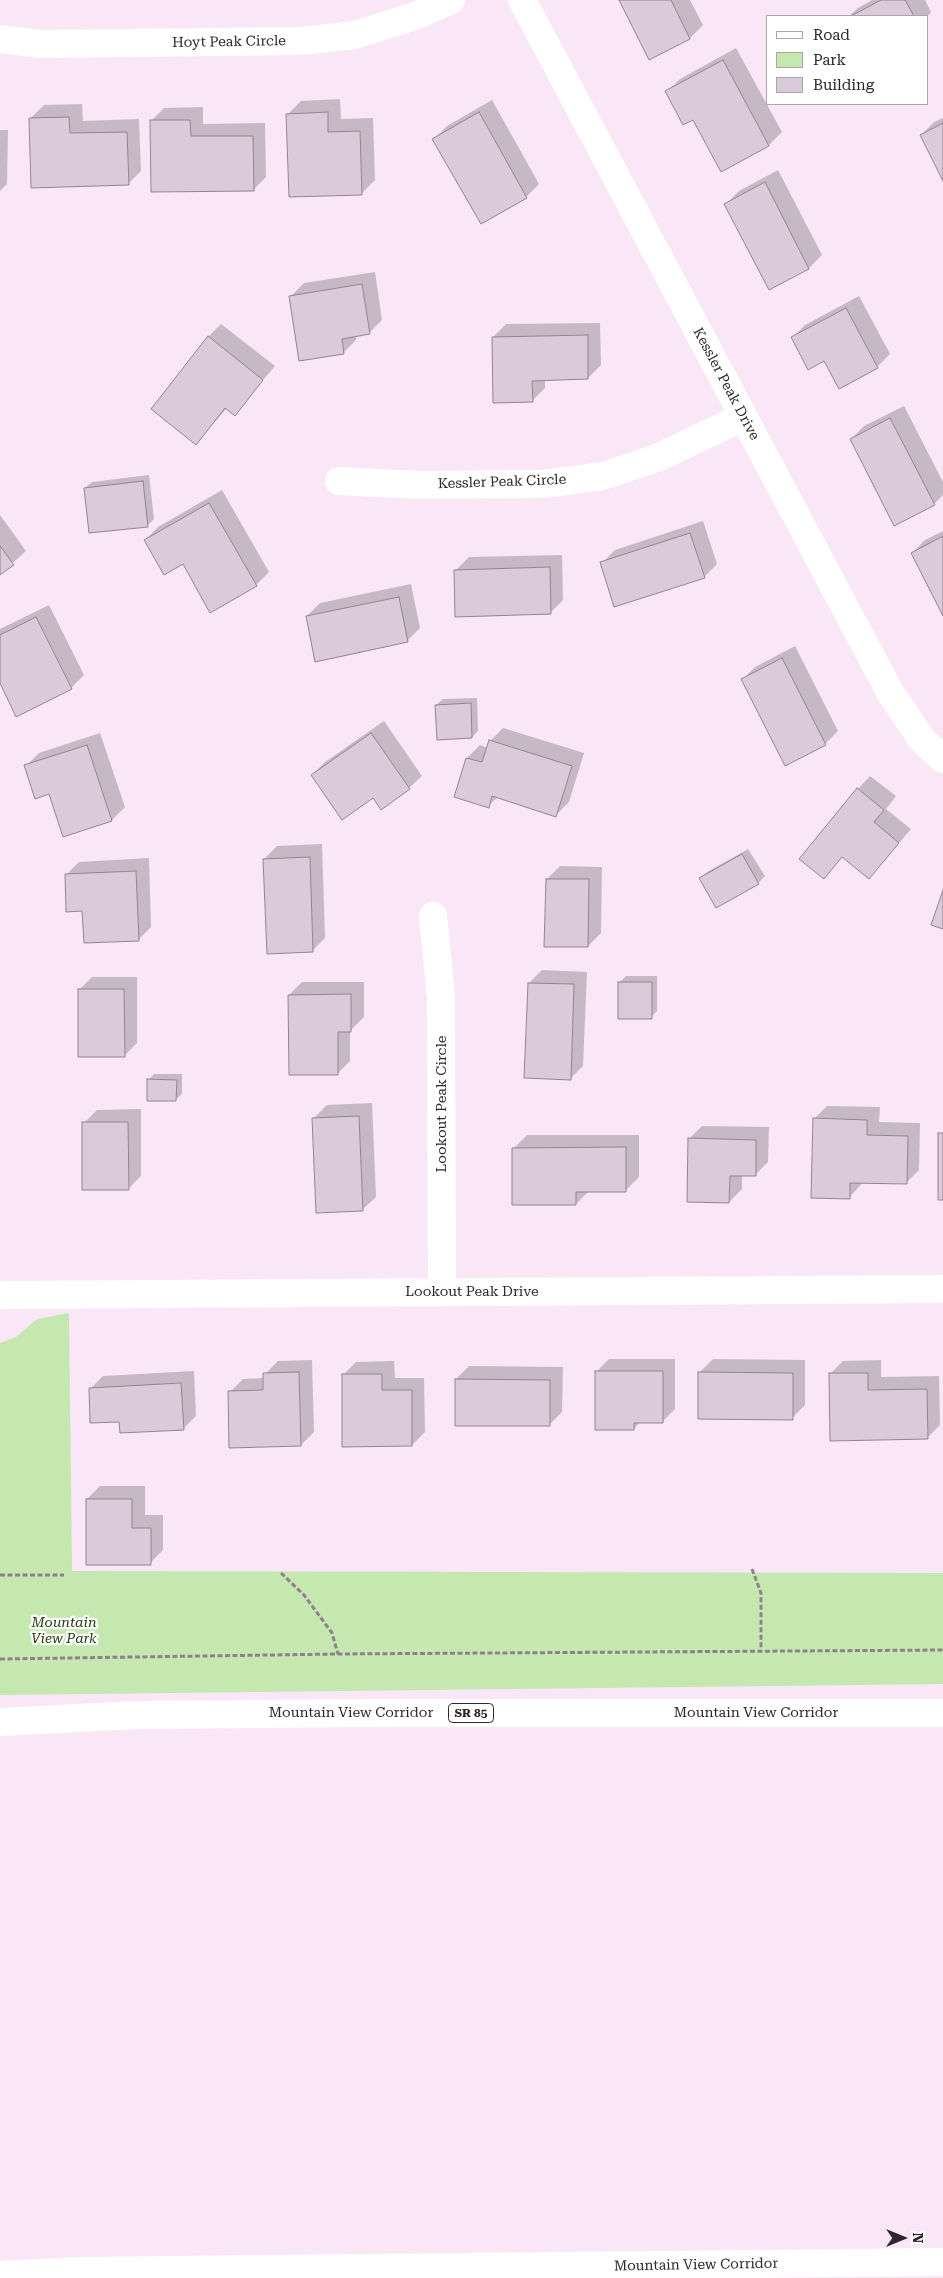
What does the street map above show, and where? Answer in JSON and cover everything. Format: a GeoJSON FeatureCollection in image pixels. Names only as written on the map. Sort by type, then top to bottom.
{"type":"FeatureCollection","features":[{"type":"Feature","properties":{"kind":"main road","name":"Hoyt Peak Circle"},"geometry":{"type":"LineString","coordinates":[[0,39],[41,44],[300,41],[355,35],[415,16],[451,0]]}},
{"type":"Feature","properties":{"kind":"main road","name":"Kessler Peak Drive"},"geometry":{"type":"LineString","coordinates":[[522,0],[891,694],[923,741],[943,758]]}},
{"type":"Feature","properties":{"kind":"main road","name":"Kessler Peak Circle"},"geometry":{"type":"LineString","coordinates":[[339,481],[419,485],[543,484],[602,476],[657,458],[743,417]]}},
{"type":"Feature","properties":{"kind":"main road","name":"Lookout Peak Circle"},"geometry":{"type":"LineString","coordinates":[[434,916],[441,997],[442,1292]]}},
{"type":"Feature","properties":{"kind":"main road","name":"Lookout Peak Drive"},"geometry":{"type":"LineString","coordinates":[[0,1295],[943,1289]]}},
{"type":"Feature","properties":{"kind":"main road","name":"Mountain View Corridor"},"geometry":{"type":"LineString","coordinates":[[0,1722],[138,1715],[377,1712],[943,1712]]}},
{"type":"Feature","properties":{"kind":"main road","name":"Mountain View Corridor"},"geometry":{"type":"LineString","coordinates":[[0,2275],[78,2271],[943,2262]]}},
{"type":"Feature","properties":{"kind":"path"},"geometry":{"type":"LineString","coordinates":[[752,1569],[761,1593],[761,1651]]}},
{"type":"Feature","properties":{"kind":"path"},"geometry":{"type":"LineString","coordinates":[[281,1573],[304,1595],[332,1632],[338,1654]]}},
{"type":"Feature","properties":{"kind":"path"},"geometry":{"type":"LineString","coordinates":[[0,1575],[64,1575]]}},
{"type":"Feature","properties":{"kind":"path"},"geometry":{"type":"LineString","coordinates":[[0,1659],[338,1654],[943,1650]]}},
{"type":"Feature","properties":{"kind":"green space","name":"Mountain View Park"},"geometry":{"type":"Polygon","coordinates":[[[69,1313],[72,1571],[943,1573],[943,1684],[0,1695],[0,1343],[16,1337],[37,1319],[69,1313]]]}},
{"type":"Feature","properties":{"kind":"building"},"geometry":{"type":"Polygon","coordinates":[[[619,0],[671,0],[690,39],[649,60],[619,0]]]}},
{"type":"Feature","properties":{"kind":"building"},"geometry":{"type":"Polygon","coordinates":[[[881,0],[905,0],[913,15],[853,15],[881,0]]]}},
{"type":"Feature","properties":{"kind":"building"},"geometry":{"type":"Polygon","coordinates":[[[723,60],[769,146],[721,172],[693,120],[683,125],[665,91],[723,60]]]}},
{"type":"Feature","properties":{"kind":"building"},"geometry":{"type":"Polygon","coordinates":[[[328,112],[328,132],[360,131],[362,195],[289,197],[286,114],[328,112]]]}},
{"type":"Feature","properties":{"kind":"building"},"geometry":{"type":"Polygon","coordinates":[[[479,112],[527,198],[481,224],[432,139],[479,112]]]}},
{"type":"Feature","properties":{"kind":"building"},"geometry":{"type":"Polygon","coordinates":[[[69,117],[70,133],[127,132],[129,185],[31,188],[29,118],[69,117]]]}},
{"type":"Feature","properties":{"kind":"building"},"geometry":{"type":"Polygon","coordinates":[[[150,120],[190,120],[191,136],[253,136],[254,191],[151,192],[150,120]]]}},
{"type":"Feature","properties":{"kind":"building"},"geometry":{"type":"Polygon","coordinates":[[[943,123],[943,181],[920,135],[943,123]]]}},
{"type":"Feature","properties":{"kind":"building"},"geometry":{"type":"Polygon","coordinates":[[[765,182],[809,269],[769,290],[724,204],[765,182]]]}},
{"type":"Feature","properties":{"kind":"building"},"geometry":{"type":"Polygon","coordinates":[[[362,284],[370,334],[342,339],[344,354],[299,361],[289,296],[362,284]]]}},
{"type":"Feature","properties":{"kind":"building"},"geometry":{"type":"Polygon","coordinates":[[[846,308],[878,368],[839,389],[824,361],[808,370],[791,337],[846,308]]]}},
{"type":"Feature","properties":{"kind":"building"},"geometry":{"type":"Polygon","coordinates":[[[588,335],[588,379],[532,381],[533,402],[493,403],[492,337],[588,335]]]}},
{"type":"Feature","properties":{"kind":"building"},"geometry":{"type":"Polygon","coordinates":[[[208,336],[263,380],[235,416],[225,408],[196,445],[151,409],[208,336]]]}},
{"type":"Feature","properties":{"kind":"building"},"geometry":{"type":"Polygon","coordinates":[[[890,418],[935,505],[894,526],[850,439],[890,418]]]}},
{"type":"Feature","properties":{"kind":"building"},"geometry":{"type":"Polygon","coordinates":[[[143,481],[148,527],[89,533],[84,488],[143,481]]]}},
{"type":"Feature","properties":{"kind":"building"},"geometry":{"type":"Polygon","coordinates":[[[209,503],[257,586],[210,613],[183,564],[164,575],[144,540],[209,503]]]}},
{"type":"Feature","properties":{"kind":"building"},"geometry":{"type":"Polygon","coordinates":[[[690,533],[705,578],[614,607],[600,562],[690,533]]]}},
{"type":"Feature","properties":{"kind":"building"},"geometry":{"type":"Polygon","coordinates":[[[943,536],[943,616],[911,553],[943,536]]]}},
{"type":"Feature","properties":{"kind":"building"},"geometry":{"type":"Polygon","coordinates":[[[0,546],[14,565],[0,575],[0,546]]]}},
{"type":"Feature","properties":{"kind":"building"},"geometry":{"type":"Polygon","coordinates":[[[550,567],[551,614],[455,617],[454,570],[550,567]]]}},
{"type":"Feature","properties":{"kind":"building"},"geometry":{"type":"Polygon","coordinates":[[[399,597],[408,642],[315,662],[306,616],[399,597]]]}},
{"type":"Feature","properties":{"kind":"building"},"geometry":{"type":"Polygon","coordinates":[[[36,617],[72,689],[16,717],[0,683],[0,635],[36,617]]]}},
{"type":"Feature","properties":{"kind":"building"},"geometry":{"type":"Polygon","coordinates":[[[782,658],[826,745],[785,766],[741,679],[782,658]]]}},
{"type":"Feature","properties":{"kind":"building"},"geometry":{"type":"Polygon","coordinates":[[[471,703],[472,738],[437,740],[435,705],[471,703]]]}},
{"type":"Feature","properties":{"kind":"building"},"geometry":{"type":"Polygon","coordinates":[[[371,733],[410,789],[381,810],[373,798],[342,820],[311,775],[371,733]]]}},
{"type":"Feature","properties":{"kind":"building"},"geometry":{"type":"Polygon","coordinates":[[[489,740],[572,766],[556,817],[492,796],[489,808],[454,797],[466,758],[482,762],[489,740]]]}},
{"type":"Feature","properties":{"kind":"building"},"geometry":{"type":"Polygon","coordinates":[[[87,745],[112,821],[63,837],[49,794],[35,799],[24,765],[87,745]]]}},
{"type":"Feature","properties":{"kind":"building"},"geometry":{"type":"Polygon","coordinates":[[[857,788],[884,810],[874,822],[899,843],[869,879],[842,857],[824,879],[799,859],[857,788]]]}},
{"type":"Feature","properties":{"kind":"building"},"geometry":{"type":"Polygon","coordinates":[[[742,854],[759,884],[716,908],[699,878],[742,854]]]}},
{"type":"Feature","properties":{"kind":"building"},"geometry":{"type":"Polygon","coordinates":[[[310,857],[313,952],[267,954],[263,859],[310,857]]]}},
{"type":"Feature","properties":{"kind":"building"},"geometry":{"type":"Polygon","coordinates":[[[136,871],[139,941],[84,943],[82,911],[66,912],[65,874],[136,871]]]}},
{"type":"Feature","properties":{"kind":"building"},"geometry":{"type":"Polygon","coordinates":[[[546,879],[589,879],[588,947],[544,947],[546,879]]]}},
{"type":"Feature","properties":{"kind":"building"},"geometry":{"type":"Polygon","coordinates":[[[943,890],[943,929],[931,925],[943,890]]]}},
{"type":"Feature","properties":{"kind":"building"},"geometry":{"type":"Polygon","coordinates":[[[618,982],[652,982],[652,1019],[618,1019],[618,982]]]}},
{"type":"Feature","properties":{"kind":"building"},"geometry":{"type":"Polygon","coordinates":[[[528,983],[574,984],[571,1080],[524,1078],[528,983]]]}},
{"type":"Feature","properties":{"kind":"building"},"geometry":{"type":"Polygon","coordinates":[[[78,989],[124,989],[125,1057],[78,1057],[78,989]]]}},
{"type":"Feature","properties":{"kind":"building"},"geometry":{"type":"Polygon","coordinates":[[[351,994],[351,1032],[338,1032],[338,1075],[289,1075],[288,995],[351,994]]]}},
{"type":"Feature","properties":{"kind":"building"},"geometry":{"type":"Polygon","coordinates":[[[147,1079],[177,1080],[176,1101],[147,1101],[147,1079]]]}},
{"type":"Feature","properties":{"kind":"building"},"geometry":{"type":"Polygon","coordinates":[[[359,1116],[363,1211],[316,1213],[312,1118],[359,1116]]]}},
{"type":"Feature","properties":{"kind":"building"},"geometry":{"type":"Polygon","coordinates":[[[813,1118],[867,1120],[867,1135],[908,1136],[907,1184],[850,1183],[850,1199],[811,1198],[813,1118]]]}},
{"type":"Feature","properties":{"kind":"building"},"geometry":{"type":"Polygon","coordinates":[[[82,1122],[128,1122],[129,1190],[82,1190],[82,1122]]]}},
{"type":"Feature","properties":{"kind":"building"},"geometry":{"type":"Polygon","coordinates":[[[938,1133],[943,1133],[943,1200],[938,1200],[938,1133]]]}},
{"type":"Feature","properties":{"kind":"building"},"geometry":{"type":"Polygon","coordinates":[[[688,1138],[756,1140],[756,1176],[730,1176],[729,1203],[687,1202],[688,1138]]]}},
{"type":"Feature","properties":{"kind":"building"},"geometry":{"type":"Polygon","coordinates":[[[626,1147],[626,1192],[576,1192],[576,1205],[512,1205],[512,1148],[626,1147]]]}},
{"type":"Feature","properties":{"kind":"building"},"geometry":{"type":"Polygon","coordinates":[[[595,1371],[663,1371],[663,1423],[634,1423],[634,1430],[595,1430],[595,1371]]]}},
{"type":"Feature","properties":{"kind":"building"},"geometry":{"type":"Polygon","coordinates":[[[299,1372],[301,1446],[229,1448],[228,1391],[263,1390],[263,1373],[299,1372]]]}},
{"type":"Feature","properties":{"kind":"building"},"geometry":{"type":"Polygon","coordinates":[[[698,1372],[793,1373],[793,1420],[698,1419],[698,1372]]]}},
{"type":"Feature","properties":{"kind":"building"},"geometry":{"type":"Polygon","coordinates":[[[829,1373],[868,1373],[868,1390],[927,1389],[928,1439],[830,1441],[829,1373]]]}},
{"type":"Feature","properties":{"kind":"building"},"geometry":{"type":"Polygon","coordinates":[[[342,1374],[382,1374],[382,1390],[412,1390],[412,1446],[342,1447],[342,1374]]]}},
{"type":"Feature","properties":{"kind":"building"},"geometry":{"type":"Polygon","coordinates":[[[455,1379],[550,1380],[550,1426],[455,1426],[455,1379]]]}},
{"type":"Feature","properties":{"kind":"building"},"geometry":{"type":"Polygon","coordinates":[[[181,1383],[184,1430],[120,1433],[119,1422],[90,1423],[89,1388],[181,1383]]]}},
{"type":"Feature","properties":{"kind":"building"},"geometry":{"type":"Polygon","coordinates":[[[86,1499],[132,1499],[132,1528],[151,1528],[151,1565],[86,1565],[86,1499]]]}}]}
